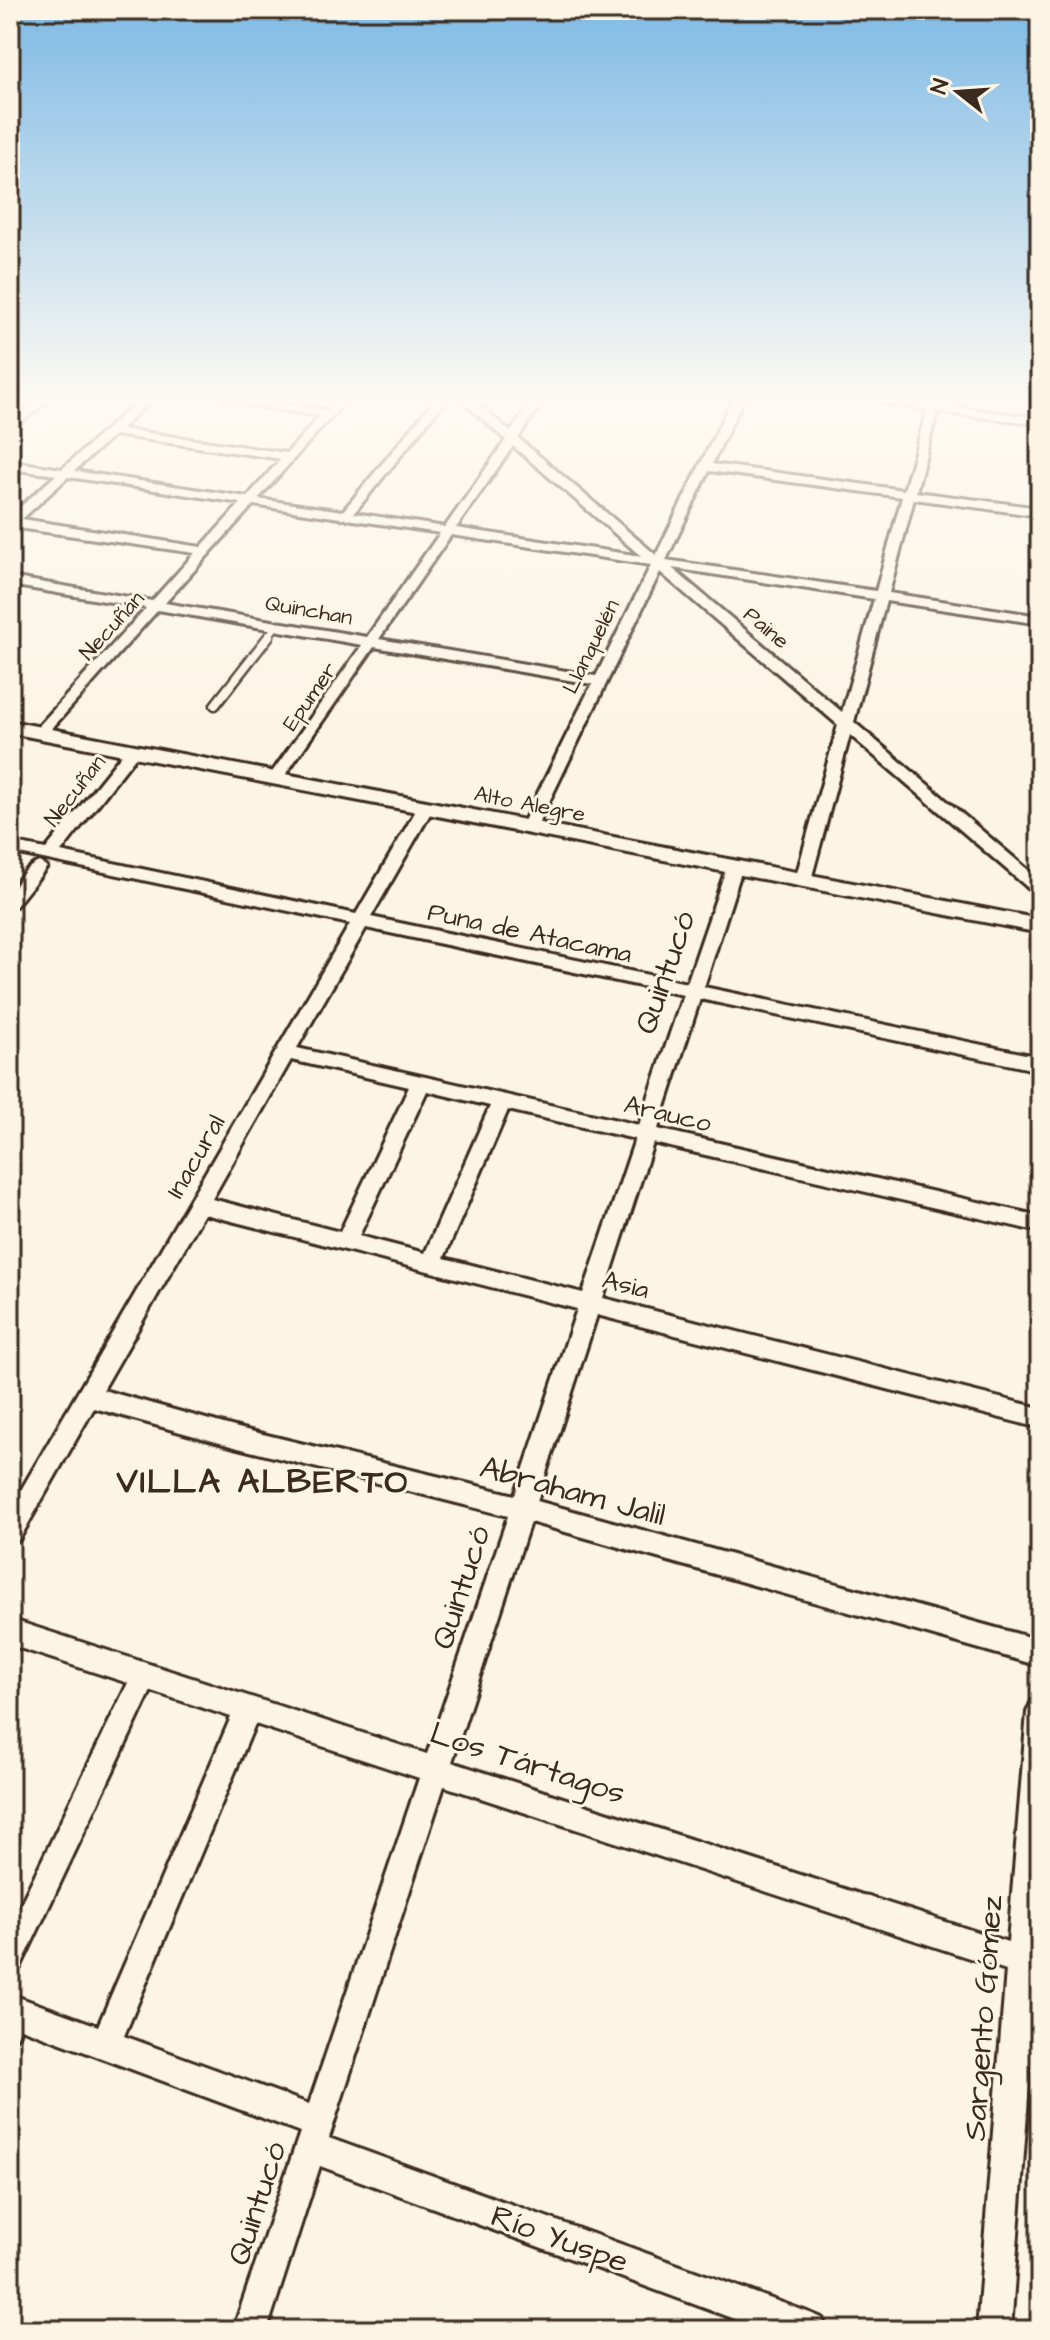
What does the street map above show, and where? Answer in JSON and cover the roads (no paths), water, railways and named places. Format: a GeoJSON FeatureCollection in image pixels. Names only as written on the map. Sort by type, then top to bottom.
{"type":"FeatureCollection","features":[{"type":"Feature","properties":{"kind":"main road","name":"Alto Alegre"},"geometry":{"type":"LineString","coordinates":[[10,727],[1040,926]]}},
{"type":"Feature","properties":{"kind":"street","name":"Necuñán"},"geometry":{"type":"LineString","coordinates":[[40,733],[242,509]]}},
{"type":"Feature","properties":{"kind":"street"},"geometry":{"type":"LineString","coordinates":[[306,509],[1040,620]]}},
{"type":"Feature","properties":{"kind":"street"},"geometry":{"type":"LineString","coordinates":[[346,515],[351,509]]}},
{"type":"Feature","properties":{"kind":"street","name":"Epumer"},"geometry":{"type":"LineString","coordinates":[[276,778],[463,509]]}},
{"type":"Feature","properties":{"kind":"street","name":"Paine"},"geometry":{"type":"LineString","coordinates":[[594,509],[1040,889]]}},
{"type":"Feature","properties":{"kind":"street","name":"Llanquelén"},"geometry":{"type":"LineString","coordinates":[[529,827],[684,509]]}},
{"type":"Feature","properties":{"kind":"street"},"geometry":{"type":"LineString","coordinates":[[803,880],[905,509]]}},
{"type":"Feature","properties":{"kind":"street"},"geometry":{"type":"LineString","coordinates":[[1020,509],[1040,512]]}},
{"type":"Feature","properties":{"kind":"street"},"geometry":{"type":"LineString","coordinates":[[11,522],[204,551]]}},
{"type":"Feature","properties":{"kind":"street","name":"Quinchan"},"geometry":{"type":"LineString","coordinates":[[10,581],[600,681]]}},
{"type":"Feature","properties":{"kind":"street","name":"Necuñan"},"geometry":{"type":"LineString","coordinates":[[10,902],[132,751]]}},
{"type":"Feature","properties":{"kind":"street","name":"Inacural"},"geometry":{"type":"LineString","coordinates":[[10,1532],[426,807]]}},
{"type":"Feature","properties":{"kind":"street","name":"Puna de Atacama"},"geometry":{"type":"LineString","coordinates":[[10,847],[44,861],[360,922],[1040,1064]]}},
{"type":"Feature","properties":{"kind":"street","name":"Quintucó"},"geometry":{"type":"LineString","coordinates":[[250,2330],[735,866]]}},
{"type":"Feature","properties":{"kind":"street","name":"Arauco"},"geometry":{"type":"LineString","coordinates":[[285,1052],[1040,1224]]}},
{"type":"Feature","properties":{"kind":"street"},"geometry":{"type":"LineString","coordinates":[[346,1242],[421,1083]]}},
{"type":"Feature","properties":{"kind":"street"},"geometry":{"type":"LineString","coordinates":[[431,1263],[502,1101]]}},
{"type":"Feature","properties":{"kind":"street","name":"Asia"},"geometry":{"type":"LineString","coordinates":[[198,1204],[1040,1418]]}},
{"type":"Feature","properties":{"kind":"street","name":"Abraham Jalil"},"geometry":{"type":"LineString","coordinates":[[88,1396],[238,1438],[521,1508],[1040,1653]]}},
{"type":"Feature","properties":{"kind":"street","name":"Los Tártagos"},"geometry":{"type":"LineString","coordinates":[[10,1632],[1023,1961]]}},
{"type":"Feature","properties":{"kind":"street"},"geometry":{"type":"LineString","coordinates":[[10,1958],[145,1675]]}},
{"type":"Feature","properties":{"kind":"street"},"geometry":{"type":"LineString","coordinates":[[106,2042],[248,1709]]}},
{"type":"Feature","properties":{"kind":"street","name":"Sargento Gómez"},"geometry":{"type":"LineString","coordinates":[[994,2330],[1023,1961],[1033,1918],[1040,1712]]}},
{"type":"Feature","properties":{"kind":"street","name":"Río Yuspe"},"geometry":{"type":"LineString","coordinates":[[13,2018],[106,2042],[314,2135],[810,2330]]}},
{"type":"Feature","properties":{"kind":"lane"},"geometry":{"type":"LineString","coordinates":[[215,705],[276,626]]}},
{"type":"Feature","properties":{"kind":"district","name":"VILLA ALBERTO"},"geometry":{"type":"Point","coordinates":[263,1480]}}]}
